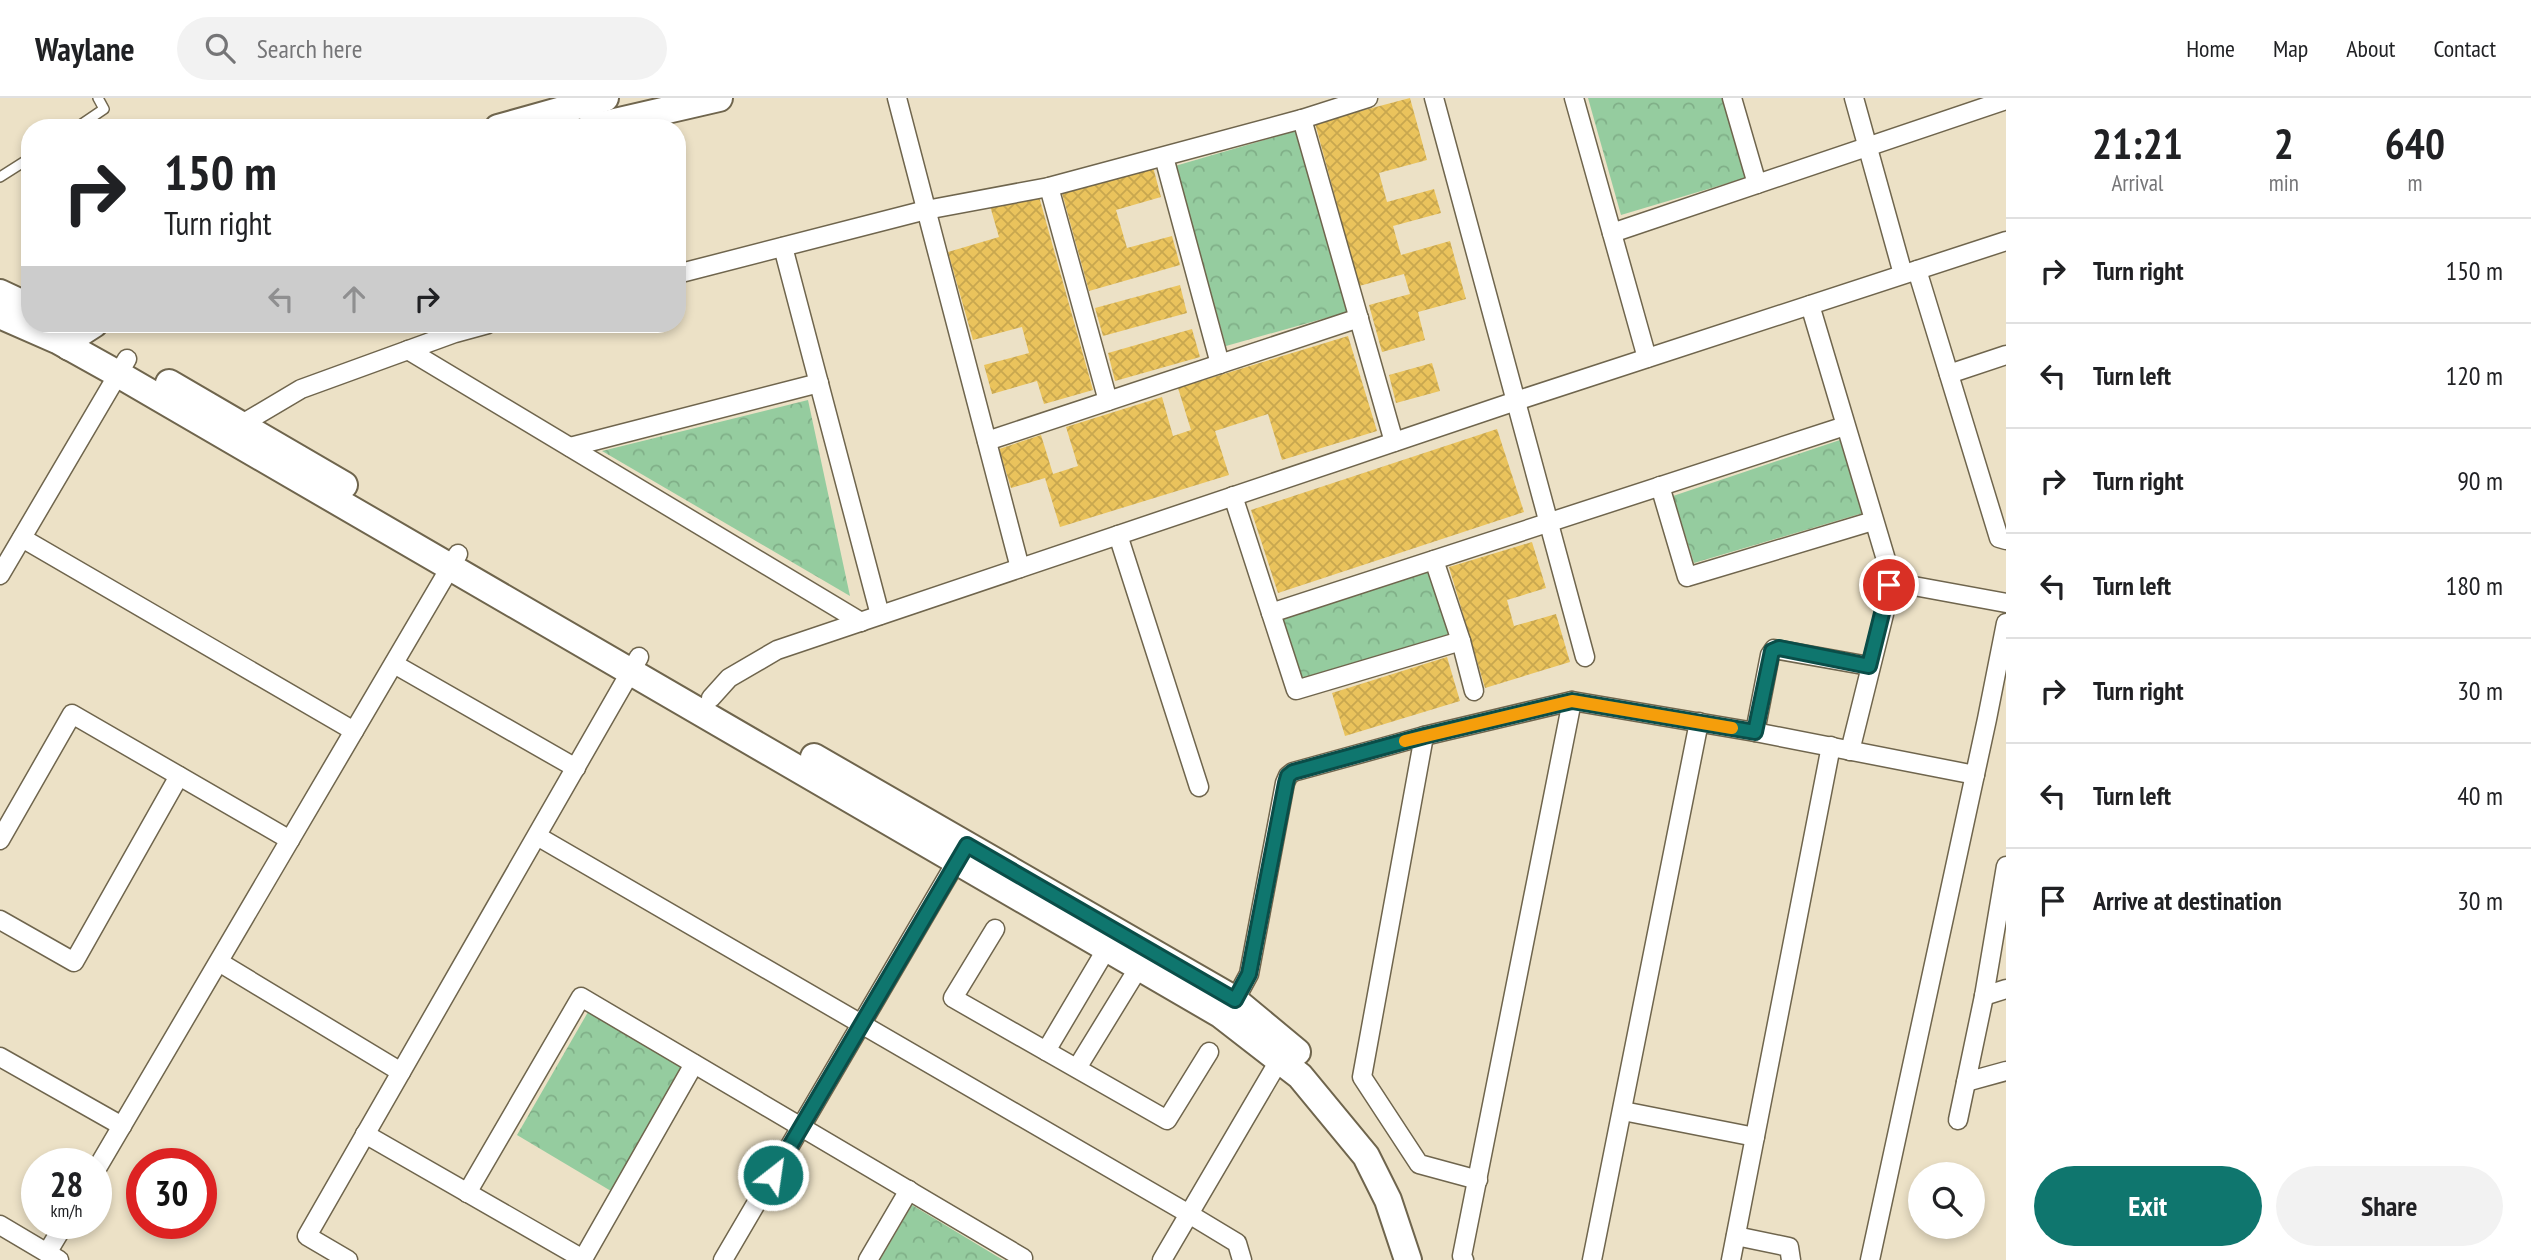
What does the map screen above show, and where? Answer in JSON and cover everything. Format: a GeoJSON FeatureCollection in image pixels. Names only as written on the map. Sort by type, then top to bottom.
{"type":"FeatureCollection","features":[{"type":"Feature","properties":{"kind":"street"},"geometry":{"type":"LineString","coordinates":[[562,119],[719,98]]}},
{"type":"Feature","properties":{"kind":"street"},"geometry":{"type":"LineString","coordinates":[[897,98],[1020,568]]}},
{"type":"Feature","properties":{"kind":"street"},"geometry":{"type":"LineString","coordinates":[[686,272],[926,210],[1049,187],[1302,119],[1368,98]]}},
{"type":"Feature","properties":{"kind":"street"},"geometry":{"type":"LineString","coordinates":[[1434,98],[1585,657]]}},
{"type":"Feature","properties":{"kind":"street"},"geometry":{"type":"LineString","coordinates":[[1574,98],[1647,358]]}},
{"type":"Feature","properties":{"kind":"street"},"geometry":{"type":"LineString","coordinates":[[1732,98],[1757,184]]}},
{"type":"Feature","properties":{"kind":"street"},"geometry":{"type":"LineString","coordinates":[[1854,98],[1867,147],[1910,272],[1949,374],[1999,538],[2006,540]]}},
{"type":"Feature","properties":{"kind":"street"},"geometry":{"type":"LineString","coordinates":[[1612,233],[1867,147],[1975,104],[2006,100]]}},
{"type":"Feature","properties":{"kind":"street"},"geometry":{"type":"LineString","coordinates":[[1302,119],[1394,442]]}},
{"type":"Feature","properties":{"kind":"street"},"geometry":{"type":"LineString","coordinates":[[1164,157],[1220,364]]}},
{"type":"Feature","properties":{"kind":"street"},"geometry":{"type":"LineString","coordinates":[[1049,187],[1108,401]]}},
{"type":"Feature","properties":{"kind":"street"},"geometry":{"type":"LineString","coordinates":[[711,698],[729,678],[777,650],[1516,401],[2006,241]]}},
{"type":"Feature","properties":{"kind":"street"},"geometry":{"type":"LineString","coordinates":[[783,247],[880,615]]}},
{"type":"Feature","properties":{"kind":"street"},"geometry":{"type":"LineString","coordinates":[[0,293],[21,303]]}},
{"type":"Feature","properties":{"kind":"street"},"geometry":{"type":"LineString","coordinates":[[1810,305],[1886,563]]}},
{"type":"Feature","properties":{"kind":"street"},"geometry":{"type":"LineString","coordinates":[[0,315],[21,320]]}},
{"type":"Feature","properties":{"kind":"street"},"geometry":{"type":"LineString","coordinates":[[987,441],[1359,318]]}},
{"type":"Feature","properties":{"kind":"street"},"geometry":{"type":"LineString","coordinates":[[73,333],[122,367],[962,853],[1235,1000],[1284,1053],[1366,1156],[1388,1200],[1408,1260]]}},
{"type":"Feature","properties":{"kind":"street"},"geometry":{"type":"LineString","coordinates":[[242,424],[301,389],[454,333]]}},
{"type":"Feature","properties":{"kind":"street"},"geometry":{"type":"LineString","coordinates":[[408,350],[861,622]]}},
{"type":"Feature","properties":{"kind":"street"},"geometry":{"type":"LineString","coordinates":[[1949,374],[2006,355]]}},
{"type":"Feature","properties":{"kind":"street"},"geometry":{"type":"LineString","coordinates":[[122,367],[242,424],[454,561]]}},
{"type":"Feature","properties":{"kind":"street"},"geometry":{"type":"LineString","coordinates":[[0,575],[122,367]]}},
{"type":"Feature","properties":{"kind":"street"},"geometry":{"type":"LineString","coordinates":[[570,447],[819,383]]}},
{"type":"Feature","properties":{"kind":"street"},"geometry":{"type":"LineString","coordinates":[[1271,613],[1845,426]]}},
{"type":"Feature","properties":{"kind":"street"},"geometry":{"type":"LineString","coordinates":[[1660,486],[1687,578],[1873,521]]}},
{"type":"Feature","properties":{"kind":"street"},"geometry":{"type":"LineString","coordinates":[[1233,496],[1296,690],[1461,641]]}},
{"type":"Feature","properties":{"kind":"street"},"geometry":{"type":"LineString","coordinates":[[1118,535],[1199,788]]}},
{"type":"Feature","properties":{"kind":"street"},"geometry":{"type":"LineString","coordinates":[[22,538],[354,731]]}},
{"type":"Feature","properties":{"kind":"street"},"geometry":{"type":"LineString","coordinates":[[1434,560],[1461,641],[1474,691]]}},
{"type":"Feature","properties":{"kind":"street"},"geometry":{"type":"LineString","coordinates":[[109,1148],[454,561]]}},
{"type":"Feature","properties":{"kind":"street"},"geometry":{"type":"LineString","coordinates":[[1850,751],[1892,582],[2006,603]]}},
{"type":"Feature","properties":{"kind":"street"},"geometry":{"type":"LineString","coordinates":[[1870,1260],[2006,623]]}},
{"type":"Feature","properties":{"kind":"street"},"geometry":{"type":"LineString","coordinates":[[1755,732],[1770,655],[1774,649],[1869,666]]}},
{"type":"Feature","properties":{"kind":"street"},"geometry":{"type":"LineString","coordinates":[[394,664],[576,768]]}},
{"type":"Feature","properties":{"kind":"street"},"geometry":{"type":"LineString","coordinates":[[635,665],[711,698],[962,853],[1107,948],[1284,1053],[1319,1070],[1367,1129],[1397,1180],[1424,1260]]}},
{"type":"Feature","properties":{"kind":"street"},"geometry":{"type":"LineString","coordinates":[[348,1260],[307,1236],[635,665]]}},
{"type":"Feature","properties":{"kind":"street"},"geometry":{"type":"LineString","coordinates":[[1235,1000],[1249,974],[1288,776],[1293,772],[1424,736],[1572,701],[1755,732],[1975,775]]}},
{"type":"Feature","properties":{"kind":"street"},"geometry":{"type":"LineString","coordinates":[[1464,1260],[1462,1256],[1572,701]]}},
{"type":"Feature","properties":{"kind":"street"},"geometry":{"type":"LineString","coordinates":[[0,840],[72,714],[290,840]]}},
{"type":"Feature","properties":{"kind":"street"},"geometry":{"type":"LineString","coordinates":[[1592,1260],[1699,722]]}},
{"type":"Feature","properties":{"kind":"street"},"geometry":{"type":"LineString","coordinates":[[1424,736],[1362,1077],[1419,1164],[1478,1181]]}},
{"type":"Feature","properties":{"kind":"street"},"geometry":{"type":"LineString","coordinates":[[1731,1260],[1831,746]]}},
{"type":"Feature","properties":{"kind":"street"},"geometry":{"type":"LineString","coordinates":[[0,920],[74,962],[179,776]]}},
{"type":"Feature","properties":{"kind":"street"},"geometry":{"type":"LineString","coordinates":[[537,836],[1189,1214],[1237,1243],[1242,1260]]}},
{"type":"Feature","properties":{"kind":"street"},"geometry":{"type":"LineString","coordinates":[[723,1260],[962,853]]}},
{"type":"Feature","properties":{"kind":"street"},"geometry":{"type":"LineString","coordinates":[[1958,1120],[1984,996],[2006,866]]}},
{"type":"Feature","properties":{"kind":"street"},"geometry":{"type":"LineString","coordinates":[[995,929],[953,998],[1167,1120],[1209,1052]]}},
{"type":"Feature","properties":{"kind":"street"},"geometry":{"type":"LineString","coordinates":[[1046,1051],[1107,948]]}},
{"type":"Feature","properties":{"kind":"street"},"geometry":{"type":"LineString","coordinates":[[219,962],[401,1072]]}},
{"type":"Feature","properties":{"kind":"street"},"geometry":{"type":"LineString","coordinates":[[1077,1068],[1139,967]]}},
{"type":"Feature","properties":{"kind":"street"},"geometry":{"type":"LineString","coordinates":[[1984,996],[2006,989]]}},
{"type":"Feature","properties":{"kind":"street"},"geometry":{"type":"LineString","coordinates":[[467,1193],[581,997],[1023,1258],[1021,1260]]}},
{"type":"Feature","properties":{"kind":"street"},"geometry":{"type":"LineString","coordinates":[[1162,1260],[1284,1053]]}},
{"type":"Feature","properties":{"kind":"street"},"geometry":{"type":"LineString","coordinates":[[0,1057],[122,1126]]}},
{"type":"Feature","properties":{"kind":"street"},"geometry":{"type":"LineString","coordinates":[[365,1135],[583,1259],[694,1063]]}},
{"type":"Feature","properties":{"kind":"street"},"geometry":{"type":"LineString","coordinates":[[1966,1082],[2006,1071]]}},
{"type":"Feature","properties":{"kind":"street"},"geometry":{"type":"LineString","coordinates":[[1623,1111],[1755,1137]]}},
{"type":"Feature","properties":{"kind":"street"},"geometry":{"type":"LineString","coordinates":[[868,1260],[909,1190]]}},
{"type":"Feature","properties":{"kind":"street"},"geometry":{"type":"LineString","coordinates":[[0,1225],[53,1256],[59,1239]]}},
{"type":"Feature","properties":{"kind":"street"},"geometry":{"type":"LineString","coordinates":[[1735,1236],[1789,1247],[1791,1260]]}},
{"type":"Feature","properties":{"kind":"lane"},"geometry":{"type":"LineString","coordinates":[[90,119],[104,110],[98,98]]}},
{"type":"Feature","properties":{"kind":"lane"},"geometry":{"type":"LineString","coordinates":[[0,177],[21,164]]}},
{"type":"Feature","properties":{"kind":"green space"},"geometry":{"type":"Polygon","coordinates":[[[1588,98],[1723,98],[1745,178],[1621,215],[1588,98]]]}},
{"type":"Feature","properties":{"kind":"green space"},"geometry":{"type":"Polygon","coordinates":[[[1295,131],[1347,312],[1226,346],[1175,166],[1295,131]]]}},
{"type":"Feature","properties":{"kind":"green space"},"geometry":{"type":"Polygon","coordinates":[[[808,400],[850,596],[602,451],[808,400]]]}},
{"type":"Feature","properties":{"kind":"green space"},"geometry":{"type":"Polygon","coordinates":[[[1840,440],[1863,513],[1694,563],[1673,496],[1840,440]]]}},
{"type":"Feature","properties":{"kind":"green space"},"geometry":{"type":"Polygon","coordinates":[[[1429,572],[1449,634],[1302,681],[1282,619],[1429,572]]]}},
{"type":"Feature","properties":{"kind":"green space"},"geometry":{"type":"Polygon","coordinates":[[[588,1012],[682,1067],[611,1191],[517,1135],[588,1012]]]}},
{"type":"Feature","properties":{"kind":"green space"},"geometry":{"type":"Polygon","coordinates":[[[912,1205],[1003,1260],[880,1260],[912,1205]]]}},
{"type":"Feature","properties":{"kind":"building"},"geometry":{"type":"Polygon","coordinates":[[[1410,98],[1427,160],[1379,173],[1387,202],[1434,189],[1441,213],[1393,226],[1401,255],[1450,241],[1466,299],[1418,312],[1425,340],[1382,352],[1369,305],[1410,294],[1404,274],[1359,286],[1315,123],[1410,98]]]}},
{"type":"Feature","properties":{"kind":"building"},"geometry":{"type":"Polygon","coordinates":[[[1153,167],[1161,197],[1116,210],[1127,248],[1172,236],[1180,265],[1089,291],[1062,193],[1153,167]]]}},
{"type":"Feature","properties":{"kind":"building"},"geometry":{"type":"Polygon","coordinates":[[[1038,193],[1093,390],[1044,404],[1037,381],[992,394],[984,365],[1029,353],[1022,327],[973,340],[948,252],[999,237],[990,206],[1038,193]]]}},
{"type":"Feature","properties":{"kind":"building"},"geometry":{"type":"Polygon","coordinates":[[[1180,285],[1187,313],[1103,336],[1095,308],[1180,285]]]}},
{"type":"Feature","properties":{"kind":"building"},"geometry":{"type":"Polygon","coordinates":[[[1192,329],[1200,357],[1115,381],[1108,353],[1192,329]]]}},
{"type":"Feature","properties":{"kind":"building"},"geometry":{"type":"Polygon","coordinates":[[[1348,336],[1377,431],[1282,460],[1268,414],[1215,431],[1229,475],[1060,527],[1045,478],[1011,488],[999,449],[1041,435],[1053,474],[1078,466],[1066,427],[1162,397],[1173,436],[1191,430],[1178,388],[1348,336]]]}},
{"type":"Feature","properties":{"kind":"building"},"geometry":{"type":"Polygon","coordinates":[[[1432,363],[1440,391],[1396,403],[1389,375],[1432,363]]]}},
{"type":"Feature","properties":{"kind":"building"},"geometry":{"type":"Polygon","coordinates":[[[1497,429],[1524,512],[1278,593],[1251,510],[1497,429]]]}},
{"type":"Feature","properties":{"kind":"building"},"geometry":{"type":"Polygon","coordinates":[[[1532,542],[1546,588],[1507,600],[1514,626],[1556,614],[1570,662],[1485,688],[1449,567],[1532,542]]]}},
{"type":"Feature","properties":{"kind":"building"},"geometry":{"type":"Polygon","coordinates":[[[1447,657],[1460,701],[1345,736],[1332,693],[1447,657]]]}},
{"type":"Feature","properties":{"kind":"slow traffic"},"geometry":{"type":"LineString","coordinates":[[1405,741],[1572,701],[1732,728]]}},
{"type":"Feature","properties":{"kind":"route"},"geometry":{"type":"LineString","coordinates":[[773,1175],[967,845],[1235,1000],[1249,974],[1286,783],[1293,772],[1424,736],[1572,701],[1755,732],[1772,651],[1779,648],[1869,666],[1889,585]]}}]}
